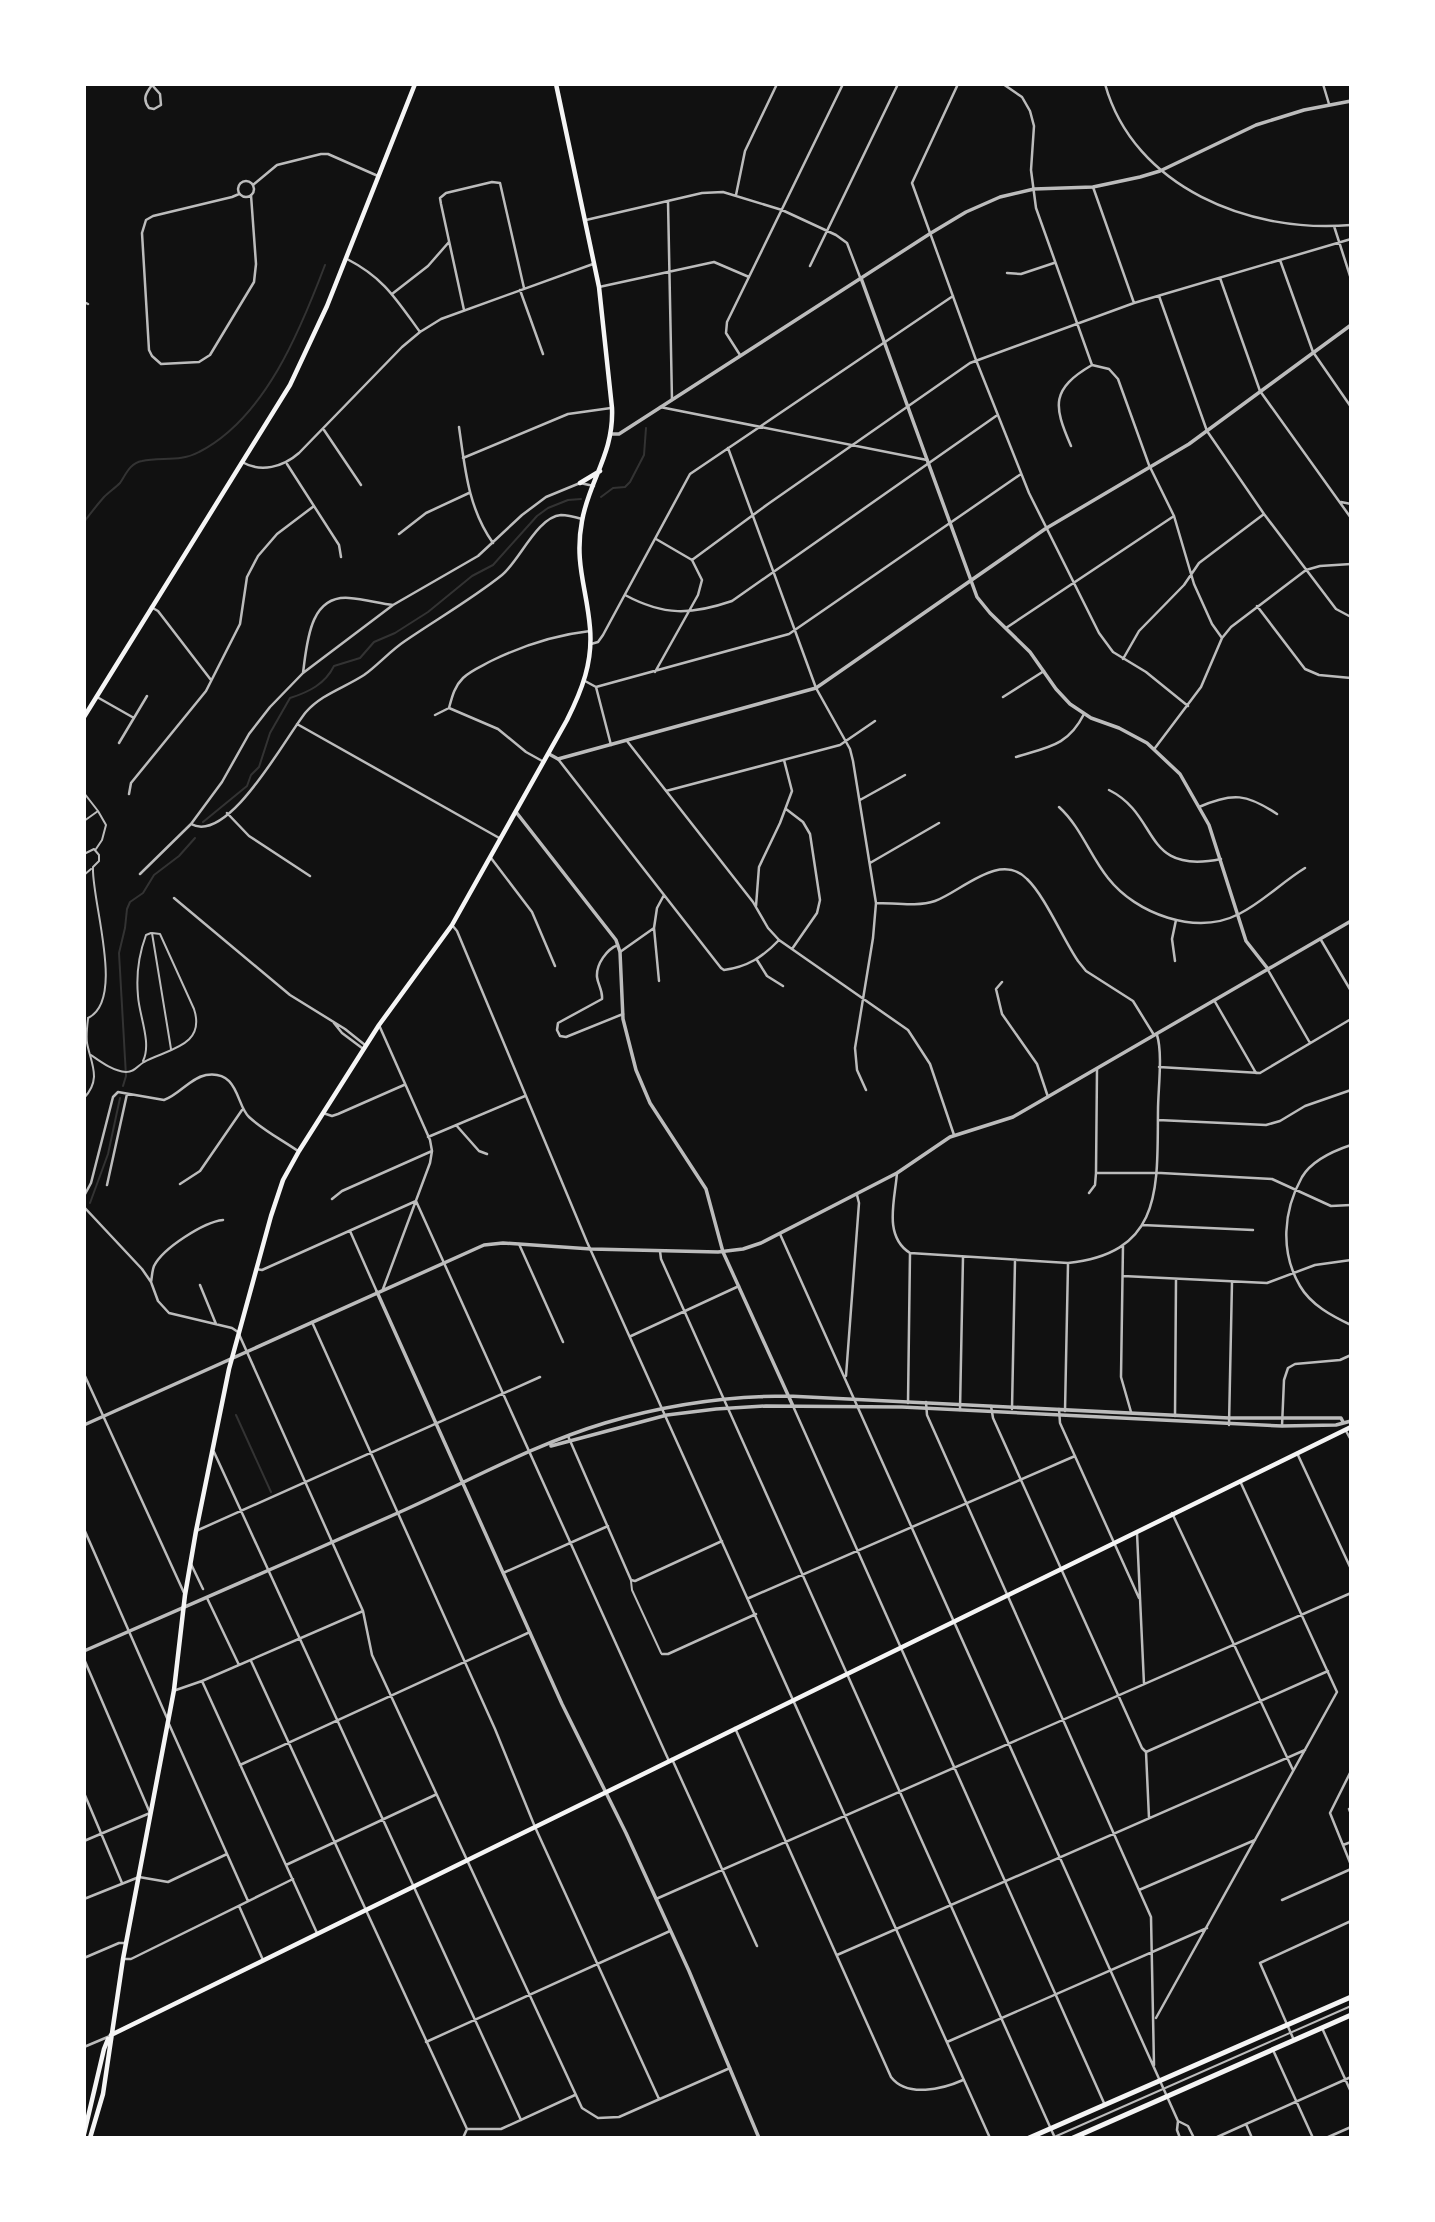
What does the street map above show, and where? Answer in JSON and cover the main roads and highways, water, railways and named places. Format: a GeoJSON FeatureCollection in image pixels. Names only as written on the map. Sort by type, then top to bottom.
{"type":"FeatureCollection","features":[{"type":"Feature","properties":{"kind":"highway"},"geometry":{"type":"LineString","coordinates":[[1029,2138],[1351,1997]]}},
{"type":"Feature","properties":{"kind":"highway"},"geometry":{"type":"LineString","coordinates":[[1073,2138],[1351,2015]]}},
{"type":"Feature","properties":{"kind":"main road"},"geometry":{"type":"LineString","coordinates":[[84,717],[290,385],[314,336],[415,84]]}},
{"type":"Feature","properties":{"kind":"main road"},"geometry":{"type":"LineString","coordinates":[[90,2138],[103,2094],[123,1959],[174,1690],[190,1562],[212,1450],[231,1358],[283,1180],[379,1025],[452,925],[549,754],[585,681],[590,631],[579,561],[582,519],[612,434],[612,408],[599,287],[556,84]]}},
{"type":"Feature","properties":{"kind":"main road"},"geometry":{"type":"LineString","coordinates":[[580,483],[600,470]]}},
{"type":"Feature","properties":{"kind":"main road"},"geometry":{"type":"LineString","coordinates":[[84,2134],[104,2049],[110,2035],[1349,1426]]}},
{"type":"Feature","properties":{"kind":"waterway"},"geometry":{"type":"LineString","coordinates":[[84,522],[134,464],[192,455],[222,437],[243,418],[261,395],[292,344],[325,265]]}},
{"type":"Feature","properties":{"kind":"waterway"},"geometry":{"type":"LineString","coordinates":[[601,497],[613,488],[625,487],[630,482],[644,455],[646,428]]}},
{"type":"Feature","properties":{"kind":"waterway"},"geometry":{"type":"LineString","coordinates":[[203,822],[247,786],[251,775],[259,767],[270,733],[290,698],[316,686],[334,666],[360,658],[374,642],[395,633],[428,612],[472,576],[493,565],[537,516],[548,508],[568,500],[581,499]]}},
{"type":"Feature","properties":{"kind":"waterway"},"geometry":{"type":"LineString","coordinates":[[123,1086],[126,1076],[119,953],[127,909],[130,902],[143,893],[154,875],[179,856],[195,838]]}},
{"type":"Feature","properties":{"kind":"waterway"},"geometry":{"type":"LineString","coordinates":[[90,1203],[108,1154],[120,1098]]}},
{"type":"Feature","properties":{"kind":"waterway"},"geometry":{"type":"LineString","coordinates":[[236,1415],[271,1492]]}}]}
